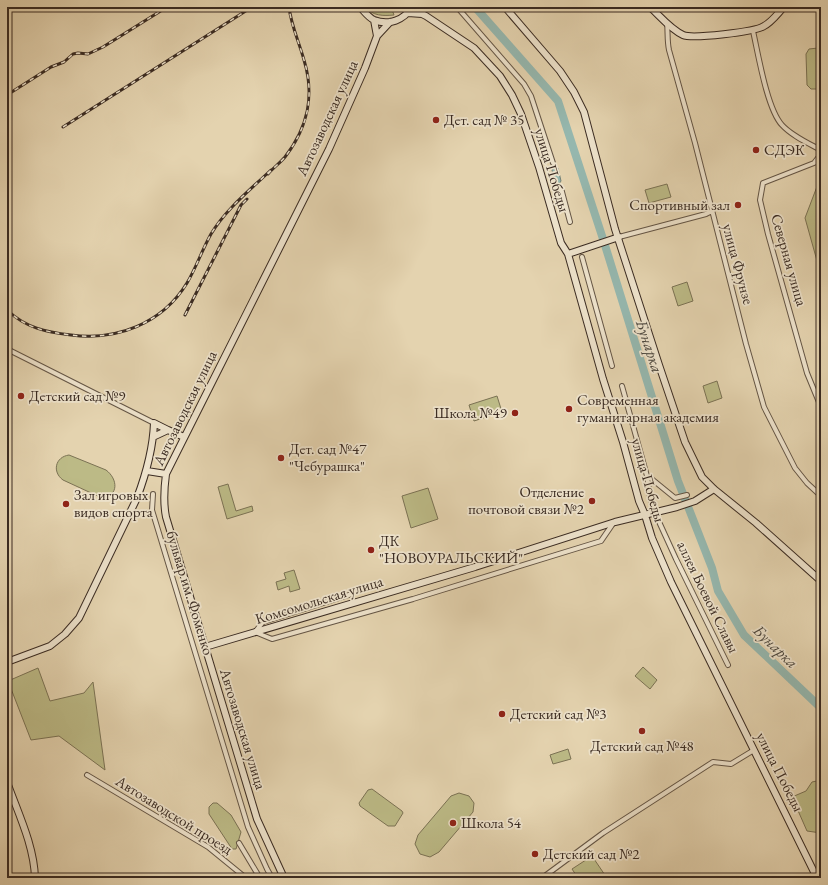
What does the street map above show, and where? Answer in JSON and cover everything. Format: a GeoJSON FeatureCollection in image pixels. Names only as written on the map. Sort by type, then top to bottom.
{"type":"FeatureCollection","features":[{"type":"Feature","properties":{"kind":"street"},"geometry":{"type":"LineString","coordinates":[[360,7],[374,20],[390,22],[400,20],[410,10],[422,14]]}},
{"type":"Feature","properties":{"kind":"street"},"geometry":{"type":"LineString","coordinates":[[420,7],[422,14]]}},
{"type":"Feature","properties":{"kind":"street"},"geometry":{"type":"LineString","coordinates":[[457,7],[524,84],[531,96],[553,163]]}},
{"type":"Feature","properties":{"kind":"street"},"geometry":{"type":"LineString","coordinates":[[505,7],[560,71],[584,112],[615,229],[619,237],[685,442],[702,477],[821,581]]}},
{"type":"Feature","properties":{"kind":"street"},"geometry":{"type":"LineString","coordinates":[[654,8],[676,31],[684,36],[694,37],[753,31],[764,27],[784,7]]}},
{"type":"Feature","properties":{"kind":"street","name":"улица Победы"},"geometry":{"type":"LineString","coordinates":[[422,14],[474,48],[500,76],[512,95],[521,114],[561,243],[568,254],[639,501],[652,538],[671,582],[817,878]]}},
{"type":"Feature","properties":{"kind":"street"},"geometry":{"type":"LineString","coordinates":[[374,20],[377,36]]}},
{"type":"Feature","properties":{"kind":"street"},"geometry":{"type":"LineString","coordinates":[[377,36],[390,22]]}},
{"type":"Feature","properties":{"kind":"street","name":"улица Фрунзе"},"geometry":{"type":"LineString","coordinates":[[667,22],[667,41],[669,50],[704,176],[746,344],[764,407],[795,468],[806,483],[821,496]]}},
{"type":"Feature","properties":{"kind":"street"},"geometry":{"type":"LineString","coordinates":[[668,33],[676,31]]}},
{"type":"Feature","properties":{"kind":"street"},"geometry":{"type":"LineString","coordinates":[[753,31],[768,96],[775,116],[783,126],[802,140],[821,150]]}},
{"type":"Feature","properties":{"kind":"street","name":"Автозаводская улица"},"geometry":{"type":"LineString","coordinates":[[284,878],[257,819],[166,517],[164,489],[166,474],[329,149],[365,68],[377,36]]}},
{"type":"Feature","properties":{"kind":"street","name":"Северная улица"},"geometry":{"type":"LineString","coordinates":[[821,154],[814,163],[762,183],[760,200],[768,234],[808,373],[821,407]]}},
{"type":"Feature","properties":{"kind":"street"},"geometry":{"type":"LineString","coordinates":[[561,188],[570,222]]}},
{"type":"Feature","properties":{"kind":"street"},"geometry":{"type":"LineString","coordinates":[[568,254],[619,237],[706,214],[712,211]]}},
{"type":"Feature","properties":{"kind":"street"},"geometry":{"type":"LineString","coordinates":[[582,256],[612,366]]}},
{"type":"Feature","properties":{"kind":"street","name":"Автозаводская улица"},"geometry":{"type":"LineString","coordinates":[[7,349],[154,423]]}},
{"type":"Feature","properties":{"kind":"street","name":"аллея Боевой Славы"},"geometry":{"type":"LineString","coordinates":[[622,386],[647,476],[650,497],[656,515],[728,665]]}},
{"type":"Feature","properties":{"kind":"street"},"geometry":{"type":"LineString","coordinates":[[7,662],[50,646],[65,634],[80,618],[137,498],[146,471],[153,437],[154,423],[184,437]]}},
{"type":"Feature","properties":{"kind":"street"},"geometry":{"type":"LineString","coordinates":[[153,437],[168,430]]}},
{"type":"Feature","properties":{"kind":"street"},"geometry":{"type":"LineString","coordinates":[[146,471],[166,474]]}},
{"type":"Feature","properties":{"kind":"street"},"geometry":{"type":"LineString","coordinates":[[647,476],[674,498],[687,494]]}},
{"type":"Feature","properties":{"kind":"street","name":"Комсомольская улица"},"geometry":{"type":"LineString","coordinates":[[205,647],[475,567],[615,522],[645,515],[656,515],[695,501],[714,489]]}},
{"type":"Feature","properties":{"kind":"street","name":"бульвар им. Фоменко"},"geometry":{"type":"LineString","coordinates":[[153,494],[152,510],[248,827],[272,878]]}},
{"type":"Feature","properties":{"kind":"street"},"geometry":{"type":"LineString","coordinates":[[352,594],[263,622],[255,632],[272,639],[413,599],[601,541],[615,522]]}},
{"type":"Feature","properties":{"kind":"street"},"geometry":{"type":"LineString","coordinates":[[542,878],[603,834],[713,762],[731,764],[754,750]]}},
{"type":"Feature","properties":{"kind":"street","name":"Автозаводской проезд"},"geometry":{"type":"LineString","coordinates":[[87,774],[208,847],[246,878]]}},
{"type":"Feature","properties":{"kind":"street"},"geometry":{"type":"LineString","coordinates":[[7,782],[28,841],[35,878]]}},
{"type":"Feature","properties":{"kind":"street"},"geometry":{"type":"LineString","coordinates":[[239,843],[260,878]]}},
{"type":"Feature","properties":{"kind":"shaded area"},"geometry":{"type":"Polygon","coordinates":[[[365,7],[391,7],[394,15],[378,15],[365,7]]]}},
{"type":"Feature","properties":{"kind":"shaded area"},"geometry":{"type":"Polygon","coordinates":[[[818,48],[821,50],[821,89],[811,89],[807,85],[806,54],[809,49],[818,48]]]}},
{"type":"Feature","properties":{"kind":"shaded area"},"geometry":{"type":"Polygon","coordinates":[[[821,176],[821,275],[805,218],[821,176]]]}},
{"type":"Feature","properties":{"kind":"shaded area"},"geometry":{"type":"Polygon","coordinates":[[[667,184],[671,197],[649,203],[645,190],[667,184]]]}},
{"type":"Feature","properties":{"kind":"shaded area"},"geometry":{"type":"Polygon","coordinates":[[[687,282],[693,301],[678,306],[672,287],[687,282]]]}},
{"type":"Feature","properties":{"kind":"shaded area"},"geometry":{"type":"Polygon","coordinates":[[[717,381],[722,398],[708,403],[703,386],[717,381]]]}},
{"type":"Feature","properties":{"kind":"shaded area"},"geometry":{"type":"Polygon","coordinates":[[[497,396],[502,412],[474,421],[469,405],[497,396]]]}},
{"type":"Feature","properties":{"kind":"shaded area"},"geometry":{"type":"Polygon","coordinates":[[[69,455],[106,470],[113,478],[115,487],[114,491],[108,497],[102,498],[63,480],[57,473],[56,469],[58,462],[64,456],[69,455]]]}},
{"type":"Feature","properties":{"kind":"shaded area"},"geometry":{"type":"Polygon","coordinates":[[[228,484],[236,511],[252,506],[253,511],[227,519],[218,487],[228,484]]]}},
{"type":"Feature","properties":{"kind":"shaded area"},"geometry":{"type":"Polygon","coordinates":[[[428,488],[438,519],[411,528],[402,496],[428,488]]]}},
{"type":"Feature","properties":{"kind":"shaded area"},"geometry":{"type":"Polygon","coordinates":[[[294,570],[300,589],[290,592],[289,586],[278,590],[276,582],[286,579],[284,573],[294,570]]]}},
{"type":"Feature","properties":{"kind":"shaded area"},"geometry":{"type":"Polygon","coordinates":[[[643,667],[657,680],[650,689],[635,676],[643,667]]]}},
{"type":"Feature","properties":{"kind":"shaded area"},"geometry":{"type":"Polygon","coordinates":[[[38,668],[50,701],[84,693],[93,682],[105,770],[59,736],[31,740],[8,681],[38,668]]]}},
{"type":"Feature","properties":{"kind":"shaded area"},"geometry":{"type":"Polygon","coordinates":[[[568,749],[571,759],[553,764],[550,755],[568,749]]]}},
{"type":"Feature","properties":{"kind":"shaded area"},"geometry":{"type":"Polygon","coordinates":[[[821,780],[821,833],[807,831],[792,797],[806,791],[812,782],[821,780]]]}},
{"type":"Feature","properties":{"kind":"shaded area"},"geometry":{"type":"Polygon","coordinates":[[[372,789],[402,811],[403,813],[395,826],[388,826],[360,806],[359,803],[368,790],[372,789]]]}},
{"type":"Feature","properties":{"kind":"shaded area"},"geometry":{"type":"Polygon","coordinates":[[[459,793],[469,796],[474,803],[473,812],[439,852],[430,857],[420,854],[415,844],[418,835],[451,796],[459,793]]]}},
{"type":"Feature","properties":{"kind":"shaded area"},"geometry":{"type":"Polygon","coordinates":[[[213,803],[217,803],[231,815],[241,832],[236,849],[232,849],[209,814],[209,807],[213,803]]]}},
{"type":"Feature","properties":{"kind":"shaded area"},"geometry":{"type":"Polygon","coordinates":[[[592,856],[607,878],[578,878],[572,869],[592,856]]]}},
{"type":"Feature","properties":{"kind":"water"},"geometry":{"type":"Polygon","coordinates":[[[554,167],[558,168],[561,181],[559,184],[555,183],[552,170],[554,167]]]}},
{"type":"Feature","properties":{"kind":"waterway","name":"Бунарка"},"geometry":{"type":"LineString","coordinates":[[475,7],[558,101],[604,242],[678,481],[712,568],[718,591],[744,635],[821,708]]}},
{"type":"Feature","properties":{"kind":"railway"},"geometry":{"type":"LineString","coordinates":[[7,95],[51,67],[64,62],[73,54],[88,54],[103,47],[167,7]]}},
{"type":"Feature","properties":{"kind":"railway"},"geometry":{"type":"LineString","coordinates":[[63,127],[252,7]]}},
{"type":"Feature","properties":{"kind":"railway"},"geometry":{"type":"LineString","coordinates":[[268,174],[285,157],[293,146],[304,123],[309,99],[307,73],[291,20],[289,7]]}},
{"type":"Feature","properties":{"kind":"railway"},"geometry":{"type":"LineString","coordinates":[[7,310],[29,325],[45,331],[62,334],[88,336],[105,335],[136,327],[165,309],[177,297],[187,283],[217,225],[239,200],[271,170]]}},
{"type":"Feature","properties":{"kind":"railway"},"geometry":{"type":"LineString","coordinates":[[185,315],[241,205],[247,199]]}},
{"type":"Feature","properties":{"kind":"place","name":"Дет. сад № 35"},"geometry":{"type":"Point","coordinates":[436,120]}},
{"type":"Feature","properties":{"kind":"place","name":"СДЭК"},"geometry":{"type":"Point","coordinates":[756,150]}},
{"type":"Feature","properties":{"kind":"place","name":"Спортивный зал"},"geometry":{"type":"Point","coordinates":[738,205]}},
{"type":"Feature","properties":{"kind":"place","name":"Детский сад №9"},"geometry":{"type":"Point","coordinates":[21,396]}},
{"type":"Feature","properties":{"kind":"place","name":"Современная гуманитарная академия"},"geometry":{"type":"Point","coordinates":[569,409]}},
{"type":"Feature","properties":{"kind":"place","name":"Школа №49"},"geometry":{"type":"Point","coordinates":[515,413]}},
{"type":"Feature","properties":{"kind":"place","name":"Дет. сад №47 \"Чебурашка\""},"geometry":{"type":"Point","coordinates":[281,458]}},
{"type":"Feature","properties":{"kind":"place","name":"Отделение почтовой связи №2"},"geometry":{"type":"Point","coordinates":[592,501]}},
{"type":"Feature","properties":{"kind":"place","name":"Зал игровых видов спорта"},"geometry":{"type":"Point","coordinates":[66,504]}},
{"type":"Feature","properties":{"kind":"place","name":"ДК \"НОВОУРАЛЬСКИЙ\""},"geometry":{"type":"Point","coordinates":[371,550]}},
{"type":"Feature","properties":{"kind":"place","name":"Детский сад №3"},"geometry":{"type":"Point","coordinates":[502,714]}},
{"type":"Feature","properties":{"kind":"place","name":"Детский сад №48"},"geometry":{"type":"Point","coordinates":[642,731]}},
{"type":"Feature","properties":{"kind":"place","name":"Школа 54"},"geometry":{"type":"Point","coordinates":[453,823]}},
{"type":"Feature","properties":{"kind":"place","name":"Детский сад №2"},"geometry":{"type":"Point","coordinates":[535,854]}}]}
